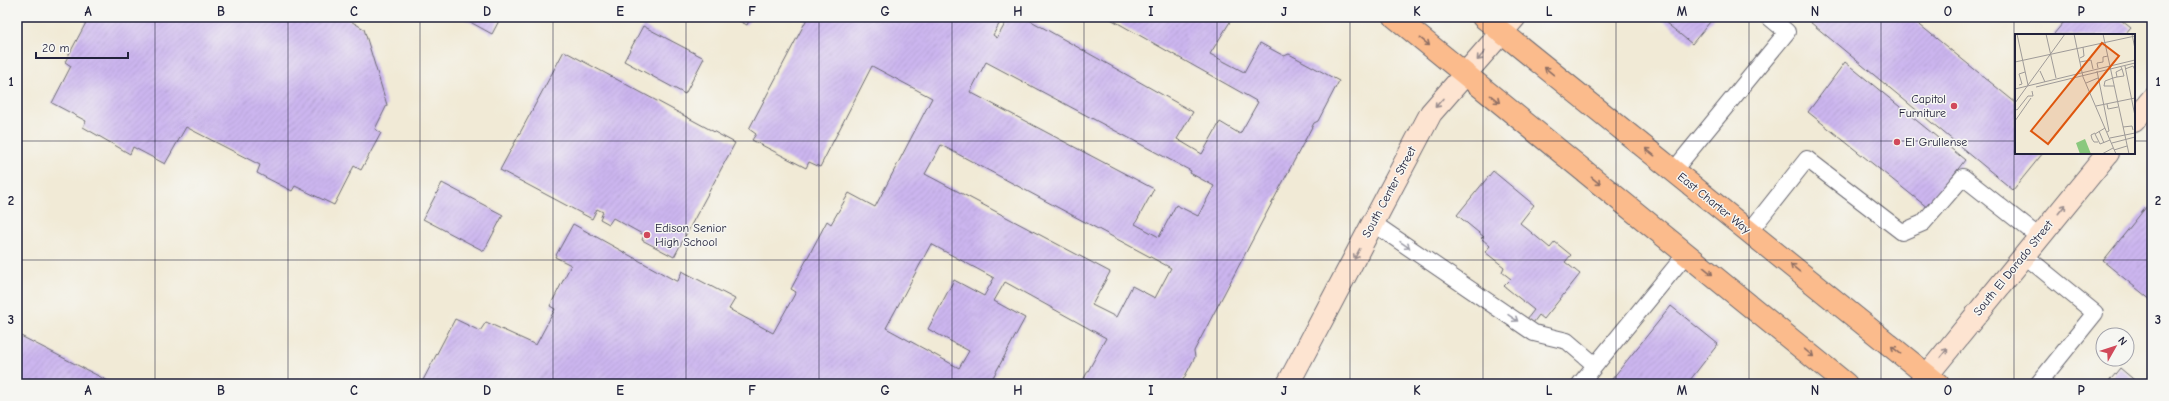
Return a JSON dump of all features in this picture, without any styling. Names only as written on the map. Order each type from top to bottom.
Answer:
[{"type":"main road","points":[[1395,17],[1846,384]]},
{"type":"main road","name":"East Charter Way","points":[[1483,17],[1508,25],[1674,170],[1750,231],[1928,381]]},
{"type":"main road","name":"South Center Street","points":[[1288,384],[1431,113],[1508,25]]},
{"type":"main road","points":[[2135,120],[2152,99]]},
{"type":"main road","name":"South El Dorado Street","points":[[1928,381],[2024,254],[2107,154]]},
{"type":"lane","points":[[1674,170],[1787,32],[1769,17]]},
{"type":"lane","points":[[1750,231],[1807,159],[1902,232],[1924,223],[1963,177],[2039,237]]},
{"type":"lane","points":[[1373,223],[1534,333],[1567,341],[1595,365]]},
{"type":"lane","points":[[1580,384],[1686,254]]},
{"type":"lane","points":[[2024,254],[2095,312],[2038,384]]},
{"type":"building","points":[[89,17],[344,17],[364,29],[387,105],[375,129],[381,133],[361,170],[354,166],[334,205],[295,186],[292,191],[257,173],[260,165],[186,127],[165,164],[133,147],[130,154],[83,127],[86,121],[52,103],[71,66],[65,62]]},
{"type":"building","points":[[461,17],[501,17],[492,34]]},
{"type":"building","points":[[732,17],[751,17],[747,25]]},
{"type":"building","points":[[808,17],[1003,17],[993,35],[997,38],[1009,17],[1024,17],[1193,112],[1177,139],[1202,154],[1220,122],[1240,134],[1258,102],[1107,17],[1233,17],[1210,54],[1244,72],[1260,43],[1284,56],[1289,54],[1339,81],[1318,121],[1314,123],[1194,351],[1195,357],[1181,384],[1081,384],[1106,338],[1005,282],[994,301],[1025,318],[990,383],[992,384],[421,384],[455,319],[480,331],[486,322],[536,345],[555,309],[550,306],[571,265],[555,257],[573,224],[676,281],[678,281],[682,271],[735,299],[729,309],[773,333],[796,292],[791,289],[827,221],[831,224],[849,193],[875,207],[932,98],[872,66],[820,167],[809,162],[806,168],[752,140],[756,134],[749,129]],"holes":[[[986,62],[1191,171],[1190,173],[1214,186],[1198,216],[1176,205],[1159,237],[1135,224],[1154,189],[970,92]],[[941,145],[1171,268],[1155,298],[1132,286],[1116,317],[1092,305],[1110,272],[925,174]],[[931,244],[994,278],[984,296],[954,280],[928,329],[969,351],[959,368],[886,328]]]},
{"type":"building","points":[[1659,17],[1714,17],[1692,44]]},
{"type":"building","points":[[1804,17],[1910,17],[2015,102],[2015,154],[2042,154],[2013,190]]},
{"type":"building","points":[[2068,17],[2117,17],[2131,28],[2126,34],[2054,34]]},
{"type":"building","points":[[643,26],[704,58],[685,94],[624,61]]},
{"type":"building","points":[[564,51],[735,143],[674,257],[642,240],[644,235],[613,218],[609,224],[600,219],[603,212],[597,209],[592,219],[500,170]]},
{"type":"building","points":[[1845,62],[1965,160],[1928,208],[1808,112]]},
{"type":"building","points":[[1493,171],[1534,205],[1520,223],[1550,248],[1555,242],[1571,255],[1565,262],[1580,274],[1544,319],[1539,315],[1533,323],[1527,319],[1534,310],[1504,286],[1511,279],[1502,272],[1504,267],[1485,252],[1490,246],[1481,238],[1484,237],[1457,215]]},
{"type":"building","points":[[442,183],[503,215],[484,251],[423,219]]},
{"type":"building","points":[[2147,206],[2152,211],[2152,301],[2103,261]]},
{"type":"building","points":[[1671,306],[1718,344],[1687,384],[1608,384]]},
{"type":"building","points":[[17,334],[114,384],[17,384]]},
{"type":"building","points":[[2120,368],[2139,384],[2107,384]]},
{"type":"place","name":"Capitol Furniture","points":[[1954,106]]},
{"type":"place","name":"El Grullense","points":[[1897,142]]},
{"type":"place","name":"Edison Senior High School","points":[[647,235]]}]
